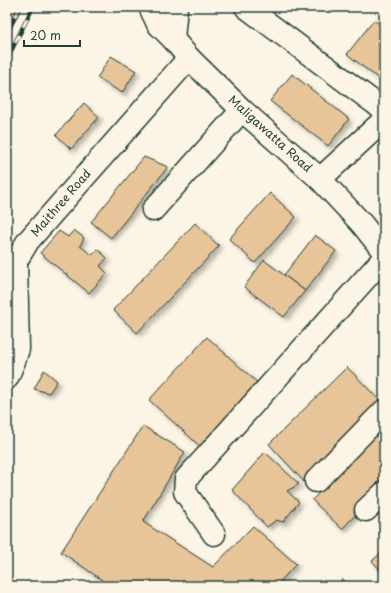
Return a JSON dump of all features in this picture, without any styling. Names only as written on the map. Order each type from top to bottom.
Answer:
[{"type":"street","name":"Maligawatta Road","points":[[150,7],[158,24],[189,58],[242,110],[320,179],[362,224],[384,252]]},
{"type":"street","points":[[246,7],[384,110]]},
{"type":"street","points":[[173,39],[174,8]]},
{"type":"street","name":"Maithree Road","points":[[7,378],[18,349],[16,261],[28,241],[189,58]]},
{"type":"street","points":[[154,210],[242,110]]},
{"type":"street","points":[[320,179],[384,120]]},
{"type":"street","points":[[214,534],[186,492],[186,479],[384,258]]},
{"type":"street","points":[[316,481],[384,411]]},
{"type":"street","points":[[366,510],[384,493]]},
{"type":"building","points":[[374,20],[384,28],[384,83],[347,54]]},
{"type":"building","points":[[111,56],[136,71],[122,93],[97,78]]},
{"type":"building","points":[[292,74],[349,119],[328,146],[270,101]]},
{"type":"building","points":[[84,103],[99,117],[71,149],[56,135]]},
{"type":"building","points":[[144,157],[168,167],[111,238],[91,222]]},
{"type":"building","points":[[270,193],[296,217],[255,263],[229,239]]},
{"type":"building","points":[[195,223],[219,246],[137,333],[113,310]]},
{"type":"building","points":[[74,230],[84,238],[80,246],[92,255],[98,249],[107,258],[100,266],[107,273],[89,293],[40,253],[59,231],[68,237]]},
{"type":"building","points":[[315,235],[336,251],[305,291],[284,275]]},
{"type":"building","points":[[264,260],[305,291],[284,317],[244,287]]},
{"type":"building","points":[[207,337],[261,386],[203,449],[149,400]]},
{"type":"building","points":[[347,367],[383,404],[306,484],[269,444]]},
{"type":"building","points":[[44,370],[57,381],[49,393],[34,389]]},
{"type":"building","points":[[143,426],[185,452],[143,522],[213,567],[253,526],[296,564],[276,586],[111,586],[61,552]]},
{"type":"building","points":[[382,430],[384,432],[384,485],[342,529],[312,500]]},
{"type":"building","points":[[265,452],[299,484],[287,491],[299,502],[283,522],[276,520],[267,527],[232,490]]},
{"type":"building","points":[[384,550],[384,574],[372,561]]},
{"type":"building","points":[[343,579],[349,586],[334,586]]},
{"type":"railway","points":[[7,33],[20,7]]},
{"type":"railway","points":[[7,59],[33,7]]}]
